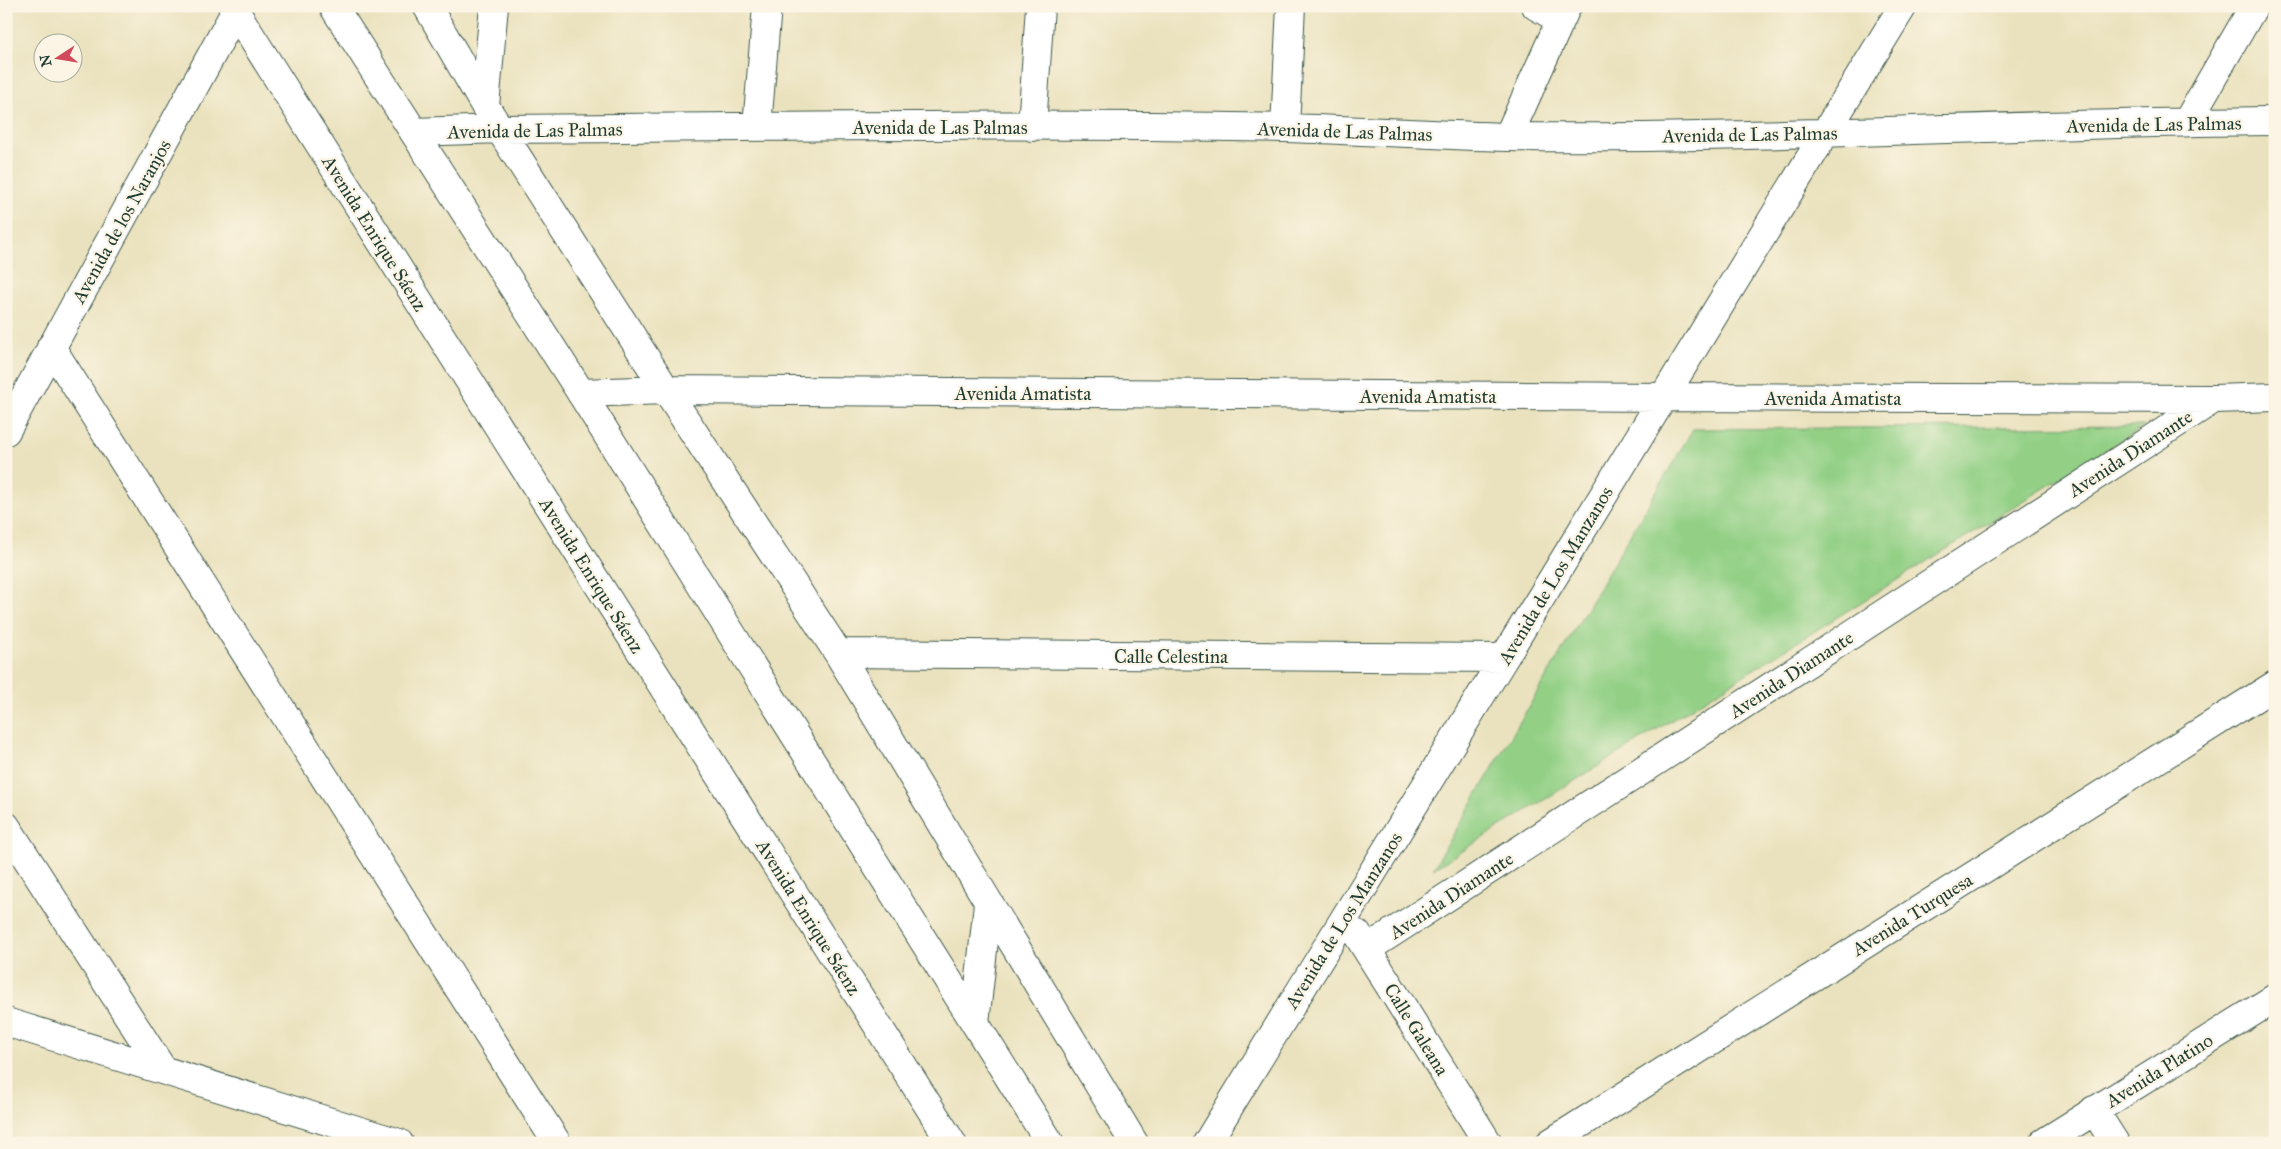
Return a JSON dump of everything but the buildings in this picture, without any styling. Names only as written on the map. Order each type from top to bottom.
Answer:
[{"type":"street","points":[[333,6],[581,393],[1050,1143]]},
{"type":"street","points":[[427,6],[485,106],[666,390],[838,653],[1134,1143]]},
{"type":"street","points":[[485,106],[494,6]]},
{"type":"street","points":[[757,127],[767,6]]},
{"type":"street","points":[[1032,127],[1040,6]]},
{"type":"street","points":[[1285,128],[1291,6]]},
{"type":"street","name":"Avenida de Los Manzanos","points":[[1207,1143],[1903,6]]},
{"type":"street","points":[[2187,122],[2254,6]]},
{"type":"street","name":"Avenida de los Naranjos","points":[[6,430],[233,9]]},
{"type":"street","name":"Avenida Enrique Sáenz","points":[[233,9],[952,1143]]},
{"type":"street","points":[[1508,136],[1554,11]]},
{"type":"street","name":"Avenida de Las Palmas","points":[[414,132],[500,129],[1032,127],[1285,128],[1508,136],[1826,134],[2187,122],[2275,122]]},
{"type":"street","points":[[51,347],[557,1143]]},
{"type":"street","name":"Avenida Amatista","points":[[581,393],[666,390],[1664,397],[2214,399],[2275,397]]},
{"type":"street","name":"Avenida Diamante","points":[[1367,950],[2214,399]]},
{"type":"street","name":"Calle Celestina","points":[[838,653],[1504,658]]},
{"type":"street","name":"Avenida Turquesa","points":[[1550,1143],[2275,685]]},
{"type":"street","points":[[6,826],[163,1070]]},
{"type":"street","points":[[975,1023],[988,904]]},
{"type":"street","name":"Calle Galeana","points":[[1345,916],[1488,1143]]},
{"type":"street","name":"Avenida Platino","points":[[2043,1143],[2275,998]]},
{"type":"street","points":[[6,1022],[399,1143]]},
{"type":"street","points":[[2094,1110],[2115,1143]]},
{"type":"green space","points":[[2144,426],[1433,869],[1693,429]]}]
